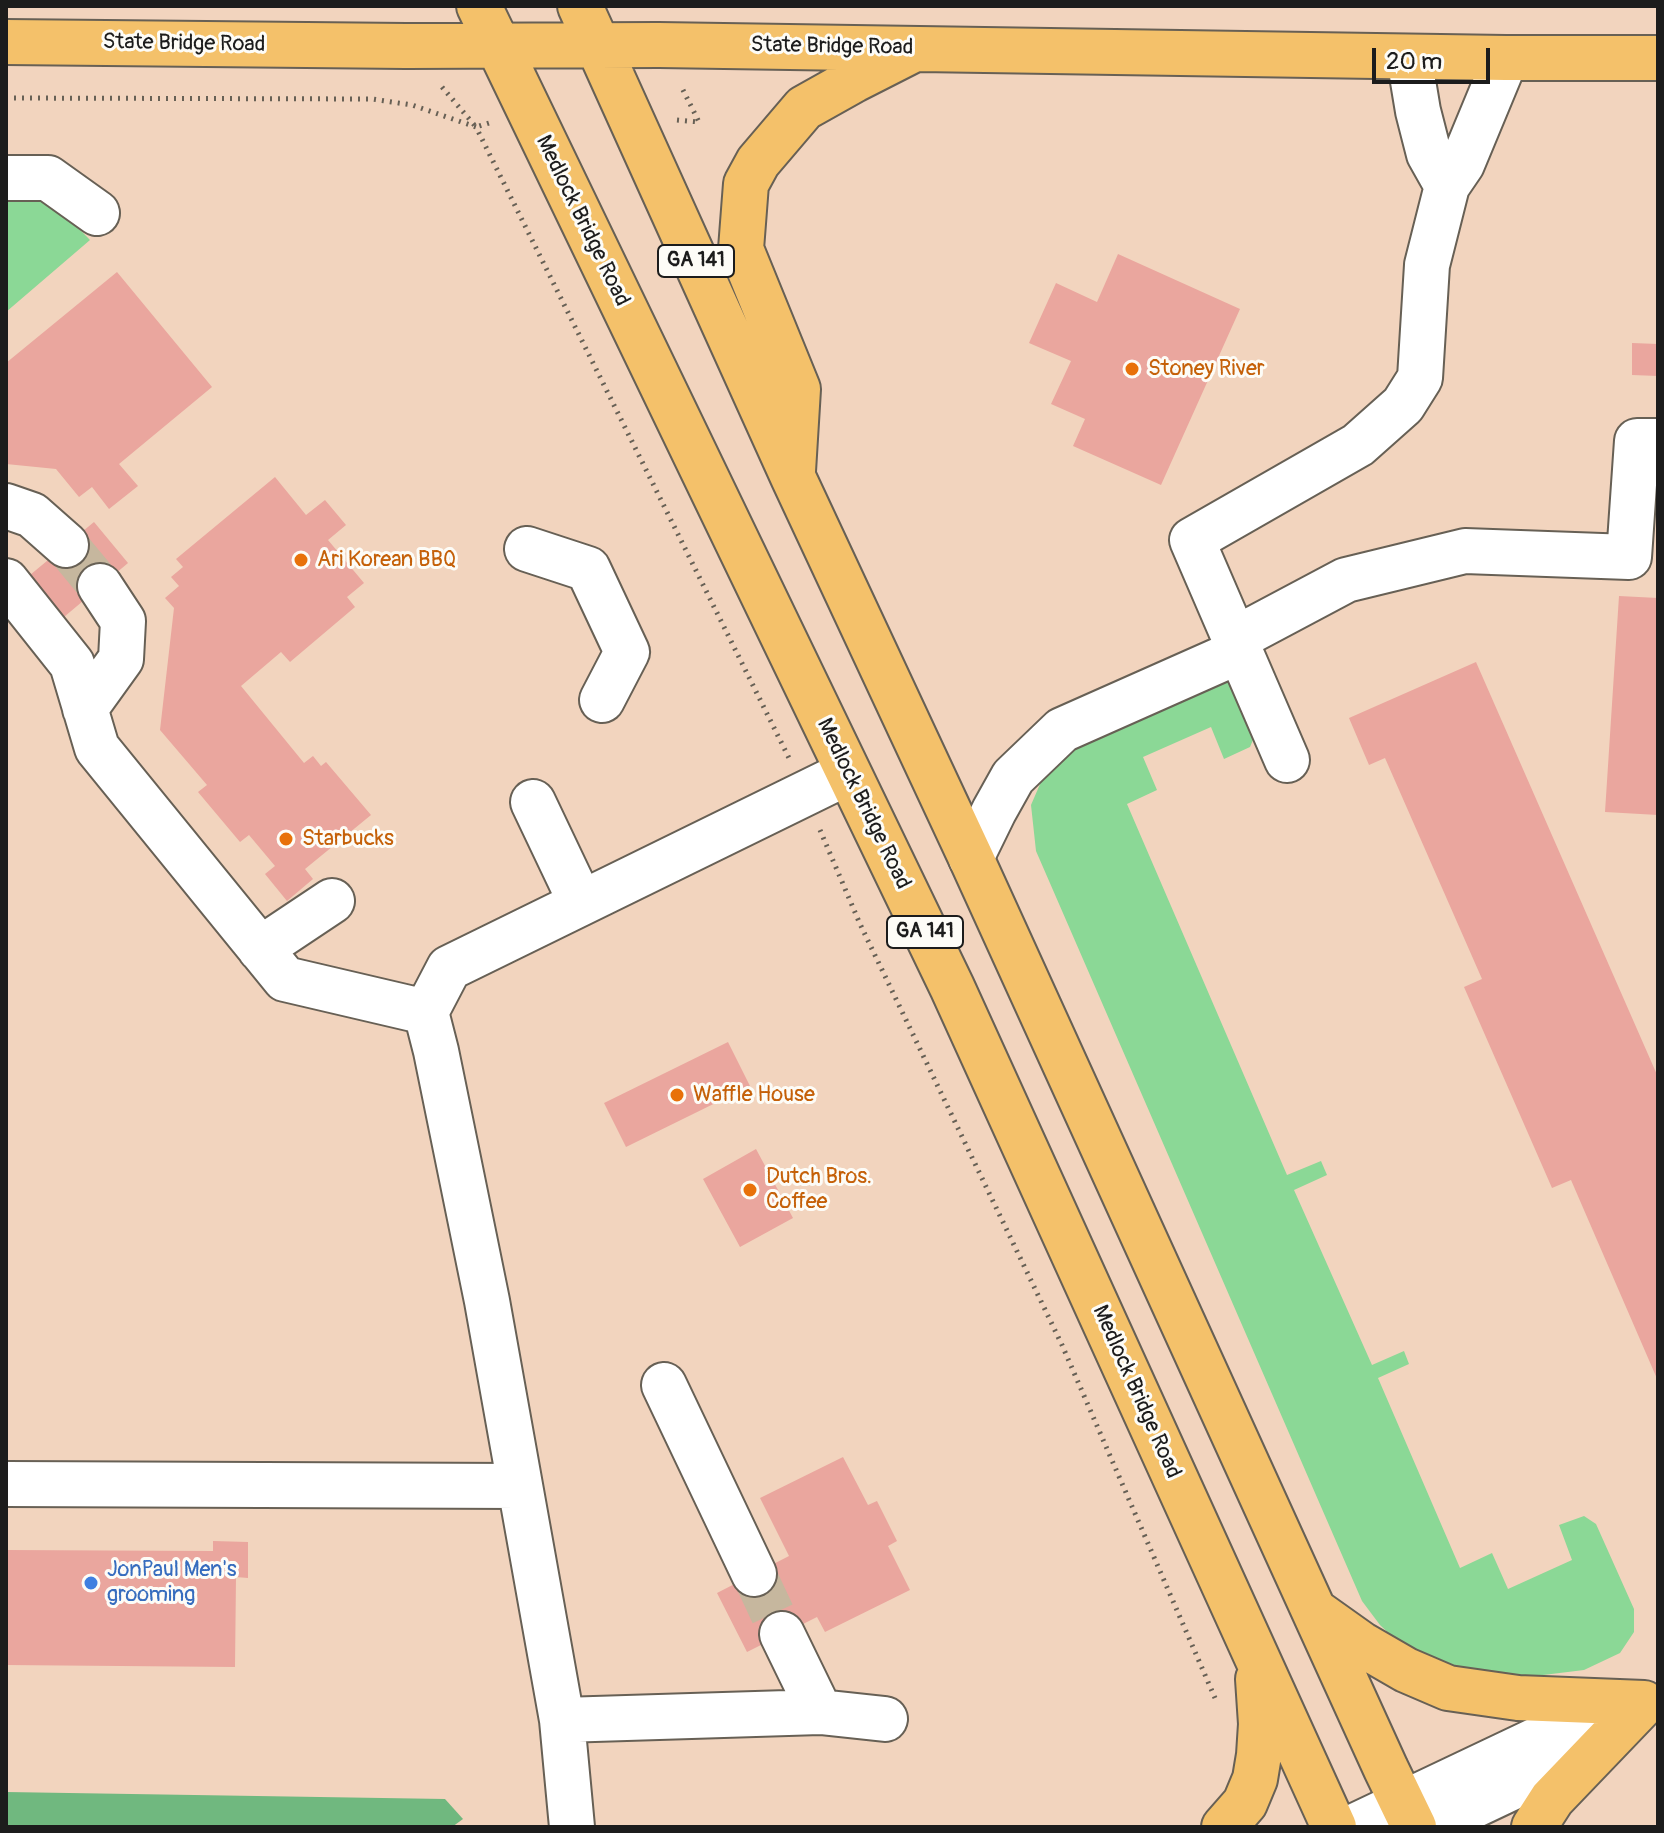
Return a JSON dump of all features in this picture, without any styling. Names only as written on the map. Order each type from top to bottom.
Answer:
[{"type":"highway","name":"Medlock Bridge Road","points":[[479,6],[952,987],[1334,1827]]},
{"type":"highway","name":"GA 141","points":[[580,6],[1314,1611],[1417,1819]]},
{"type":"highway","name":"State Bridge Road","points":[[6,42],[659,45],[1658,58]]},
{"type":"highway","points":[[793,477],[798,389],[741,249],[746,184],[758,162],[804,108],[916,49]]},
{"type":"highway","points":[[1314,1611],[1361,1644],[1406,1670],[1448,1688],[1518,1698],[1651,1699]]},
{"type":"highway","points":[[1224,1827],[1245,1803],[1255,1779],[1261,1724],[1257,1657]]},
{"type":"highway","points":[[1534,1827],[1552,1799],[1651,1699]]},
{"type":"street","points":[[1409,57],[1429,154],[1447,186]]},
{"type":"street","points":[[1287,760],[1192,540],[1358,445],[1403,405],[1420,378],[1427,265],[1447,186],[1462,164],[1506,58]]},
{"type":"street","points":[[6,178],[48,178],[97,213]]},
{"type":"street","points":[[971,858],[1013,777],[1062,730],[1238,645],[1346,580],[1465,551],[1629,557],[1637,441],[1658,441]]},
{"type":"street","points":[[6,506],[32,515],[66,545]]},
{"type":"street","points":[[527,549],[588,569],[627,652],[602,700]]},
{"type":"street","points":[[6,581],[72,664],[97,748],[285,979],[426,1012]]},
{"type":"street","points":[[85,709],[121,659],[123,621],[100,586]]},
{"type":"street","points":[[572,1827],[562,1720],[487,1301],[426,1012],[449,968],[847,773]]},
{"type":"street","points":[[533,802],[581,903]]},
{"type":"street","points":[[260,949],[332,901]]},
{"type":"street","points":[[664,1385],[754,1574]]},
{"type":"street","points":[[6,1484],[519,1486]]},
{"type":"street","points":[[782,1634],[820,1712]]},
{"type":"street","points":[[1353,1827],[1417,1819],[1549,1734],[1582,1734],[1651,1699]]},
{"type":"street","points":[[562,1720],[820,1712],[885,1719]]},
{"type":"shaded area","points":[[6,6],[1658,6],[1658,1827],[6,1827]]},
{"type":"green space","points":[[6,195],[49,198],[90,240],[6,312]]},
{"type":"green space","points":[[1204,677],[1226,681],[1240,693],[1255,735],[1250,747],[1224,759],[1211,727],[1143,757],[1157,790],[1127,804],[1287,1175],[1321,1161],[1327,1175],[1294,1190],[1372,1365],[1404,1351],[1409,1364],[1378,1378],[1460,1568],[1492,1553],[1508,1589],[1572,1560],[1559,1525],[1584,1516],[1596,1524],[1634,1609],[1634,1632],[1620,1653],[1584,1670],[1527,1677],[1440,1672],[1417,1660],[1380,1625],[1362,1601],[1036,851],[1031,805],[1050,761]]},
{"type":"green space","points":[[6,1792],[445,1799],[463,1819],[452,1827],[6,1827]]},
{"type":"building","points":[[1118,254],[1240,309],[1161,485],[1073,446],[1085,419],[1051,404],[1071,361],[1029,343],[1056,283],[1097,302]]},
{"type":"building","points":[[117,272],[212,387],[119,464],[138,486],[109,509],[92,487],[79,497],[56,469],[6,464],[6,363]]},
{"type":"building","points":[[1632,343],[1658,344],[1658,376],[1632,375]]},
{"type":"building","points":[[275,477],[306,515],[325,500],[346,525],[328,540],[364,583],[347,597],[355,607],[290,662],[281,652],[241,686],[304,763],[313,756],[321,766],[326,762],[371,815],[305,869],[313,879],[287,901],[265,874],[275,866],[249,835],[240,842],[198,792],[207,785],[160,730],[174,608],[165,598],[179,586],[171,577],[183,567],[176,559]]},
{"type":"building","points":[[94,522],[128,563],[64,617],[30,575]]},
{"type":"building","points":[[1619,596],[1658,598],[1658,815],[1605,812]]},
{"type":"building","points":[[1476,662],[1658,1077],[1658,1381],[1571,1180],[1552,1188],[1464,987],[1482,979],[1385,758],[1369,765],[1349,718]]},
{"type":"building","name":"Waffle House","points":[[728,1042],[750,1086],[626,1147],[604,1103]]},
{"type":"building","points":[[756,1149],[793,1218],[740,1247],[703,1179]]},
{"type":"building","points":[[843,1457],[868,1505],[877,1501],[897,1541],[888,1546],[910,1590],[825,1632],[817,1617],[747,1652],[717,1593],[789,1556],[760,1498]]},
{"type":"building","points":[[213,1541],[248,1542],[248,1578],[236,1577],[235,1667],[6,1665],[6,1550],[213,1551]]},
{"type":"tunnel","points":[[66,545],[100,586]]},
{"type":"tunnel","points":[[754,1574],[782,1634]]},
{"type":"place","name":"Stoney River","points":[[1132,369]]},
{"type":"place","name":"Ari Korean BBQ","points":[[301,560]]},
{"type":"place","name":"Starbucks","points":[[286,839]]},
{"type":"place","name":"Waffle House","points":[[677,1095]]},
{"type":"place","name":"Dutch Bros. Coffee","points":[[750,1190]]},
{"type":"place","name":"JonPaul Men's grooming","points":[[91,1583]]}]
